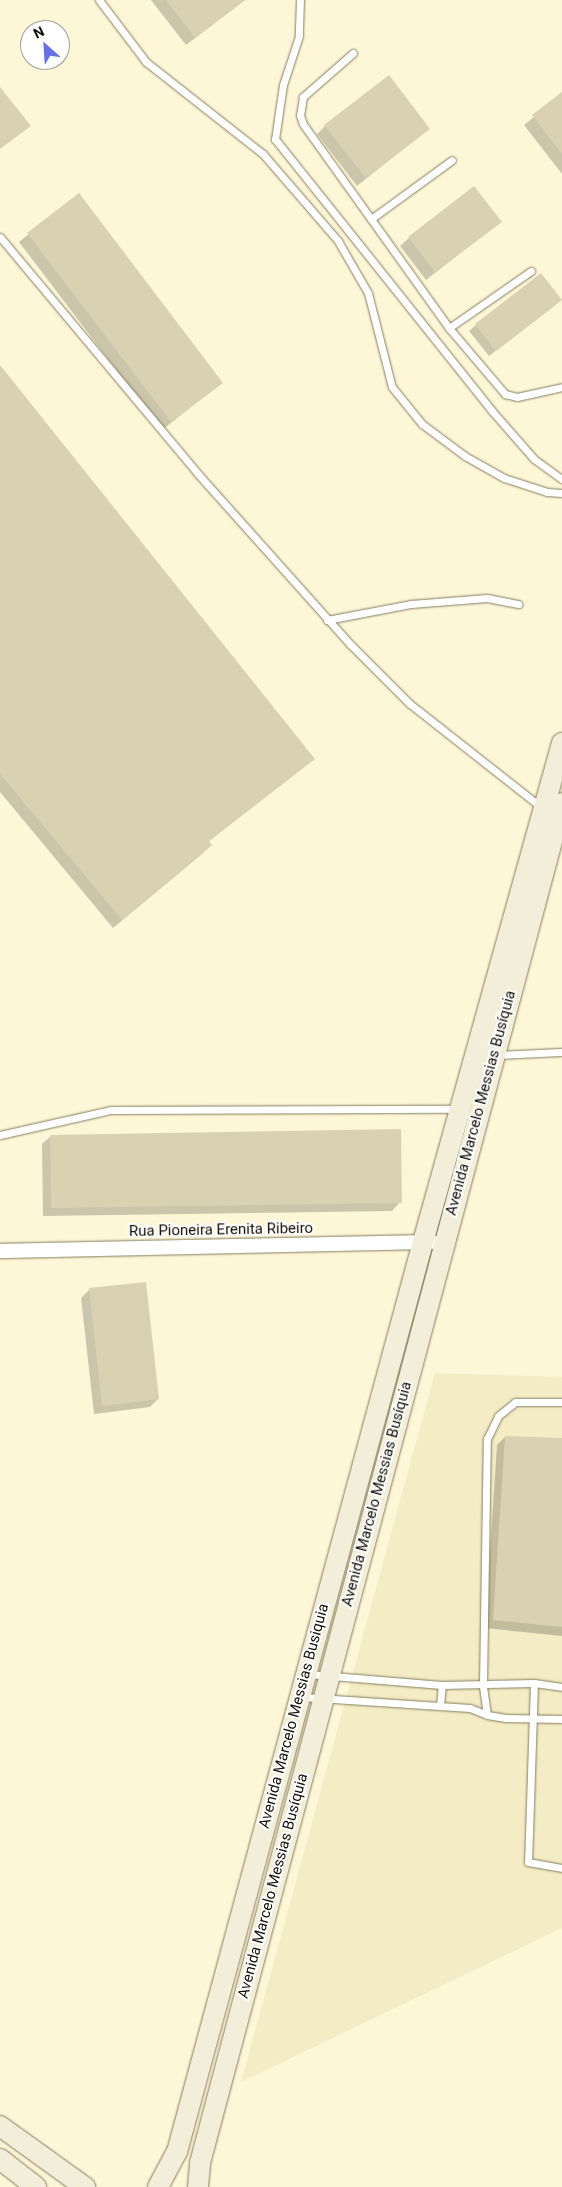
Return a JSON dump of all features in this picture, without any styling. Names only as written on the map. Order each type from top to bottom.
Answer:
[{"type":"street","name":"Avenida Marcelo Messias Busíquia","points":[[198,2187],[200,2163],[444,1242],[484,1055],[557,806],[562,743]]},
{"type":"street","name":"Avenida Marcelo Messias Busíquia","points":[[423,1242],[460,1109],[484,1055]]},
{"type":"street","name":"Avenida Marcelo Messias Busiquia","points":[[158,2187],[177,2152],[423,1242]]},
{"type":"street","name":"Rua Pioneira Erenita Ribeiro","points":[[0,1251],[444,1242]]},
{"type":"street","points":[[0,2126],[85,2187]]},
{"type":"street","points":[[0,2159],[36,2187]]},
{"type":"lane","points":[[99,0],[146,62],[263,154],[338,241],[368,293],[392,387],[422,424],[464,456],[504,478],[547,492],[562,493]]},
{"type":"lane","points":[[300,0],[299,36],[283,85],[275,139],[492,412],[534,459],[562,478]]},
{"type":"lane","points":[[353,52],[303,97],[300,115],[302,124],[449,328],[505,394],[517,397],[562,387]]},
{"type":"lane","points":[[371,219],[452,160]]},
{"type":"lane","points":[[0,237],[198,474],[327,620],[410,704],[557,806]]},
{"type":"lane","points":[[449,328],[531,271]]},
{"type":"lane","points":[[327,620],[411,604],[487,598],[518,604]]},
{"type":"lane","points":[[484,1055],[562,1052]]},
{"type":"lane","points":[[0,1135],[111,1110],[460,1109]]},
{"type":"lane","points":[[486,1716],[483,1685],[487,1440],[498,1416],[515,1402],[562,1402]]},
{"type":"lane","points":[[306,1674],[442,1685],[534,1683],[562,1687]]},
{"type":"lane","points":[[534,1683],[531,1719],[528,1862],[562,1868]]},
{"type":"lane","points":[[440,1706],[442,1685]]},
{"type":"lane","points":[[300,1697],[470,1708],[486,1716],[562,1719]]},
{"type":"shaded area","points":[[435,1373],[562,1377],[562,1928],[241,2082]]},
{"type":"building","points":[[166,0],[245,0],[195,38]]},
{"type":"building","points":[[389,75],[430,129],[366,178],[324,125]]},
{"type":"building","points":[[0,87],[31,126],[0,149]]},
{"type":"building","points":[[562,92],[562,154],[532,115]]},
{"type":"building","points":[[474,186],[502,222],[435,272],[408,237]]},
{"type":"building","points":[[79,193],[223,383],[171,422],[27,233]]},
{"type":"building","points":[[541,273],[562,300],[496,351],[475,324]]},
{"type":"building","points":[[0,365],[315,759],[209,841],[212,845],[122,920],[0,774]]},
{"type":"building","points":[[401,1129],[402,1203],[51,1208],[50,1135]]},
{"type":"building","points":[[146,1282],[159,1399],[102,1406],[89,1288]]},
{"type":"building","points":[[505,1436],[562,1438],[562,1627],[493,1620]]}]
